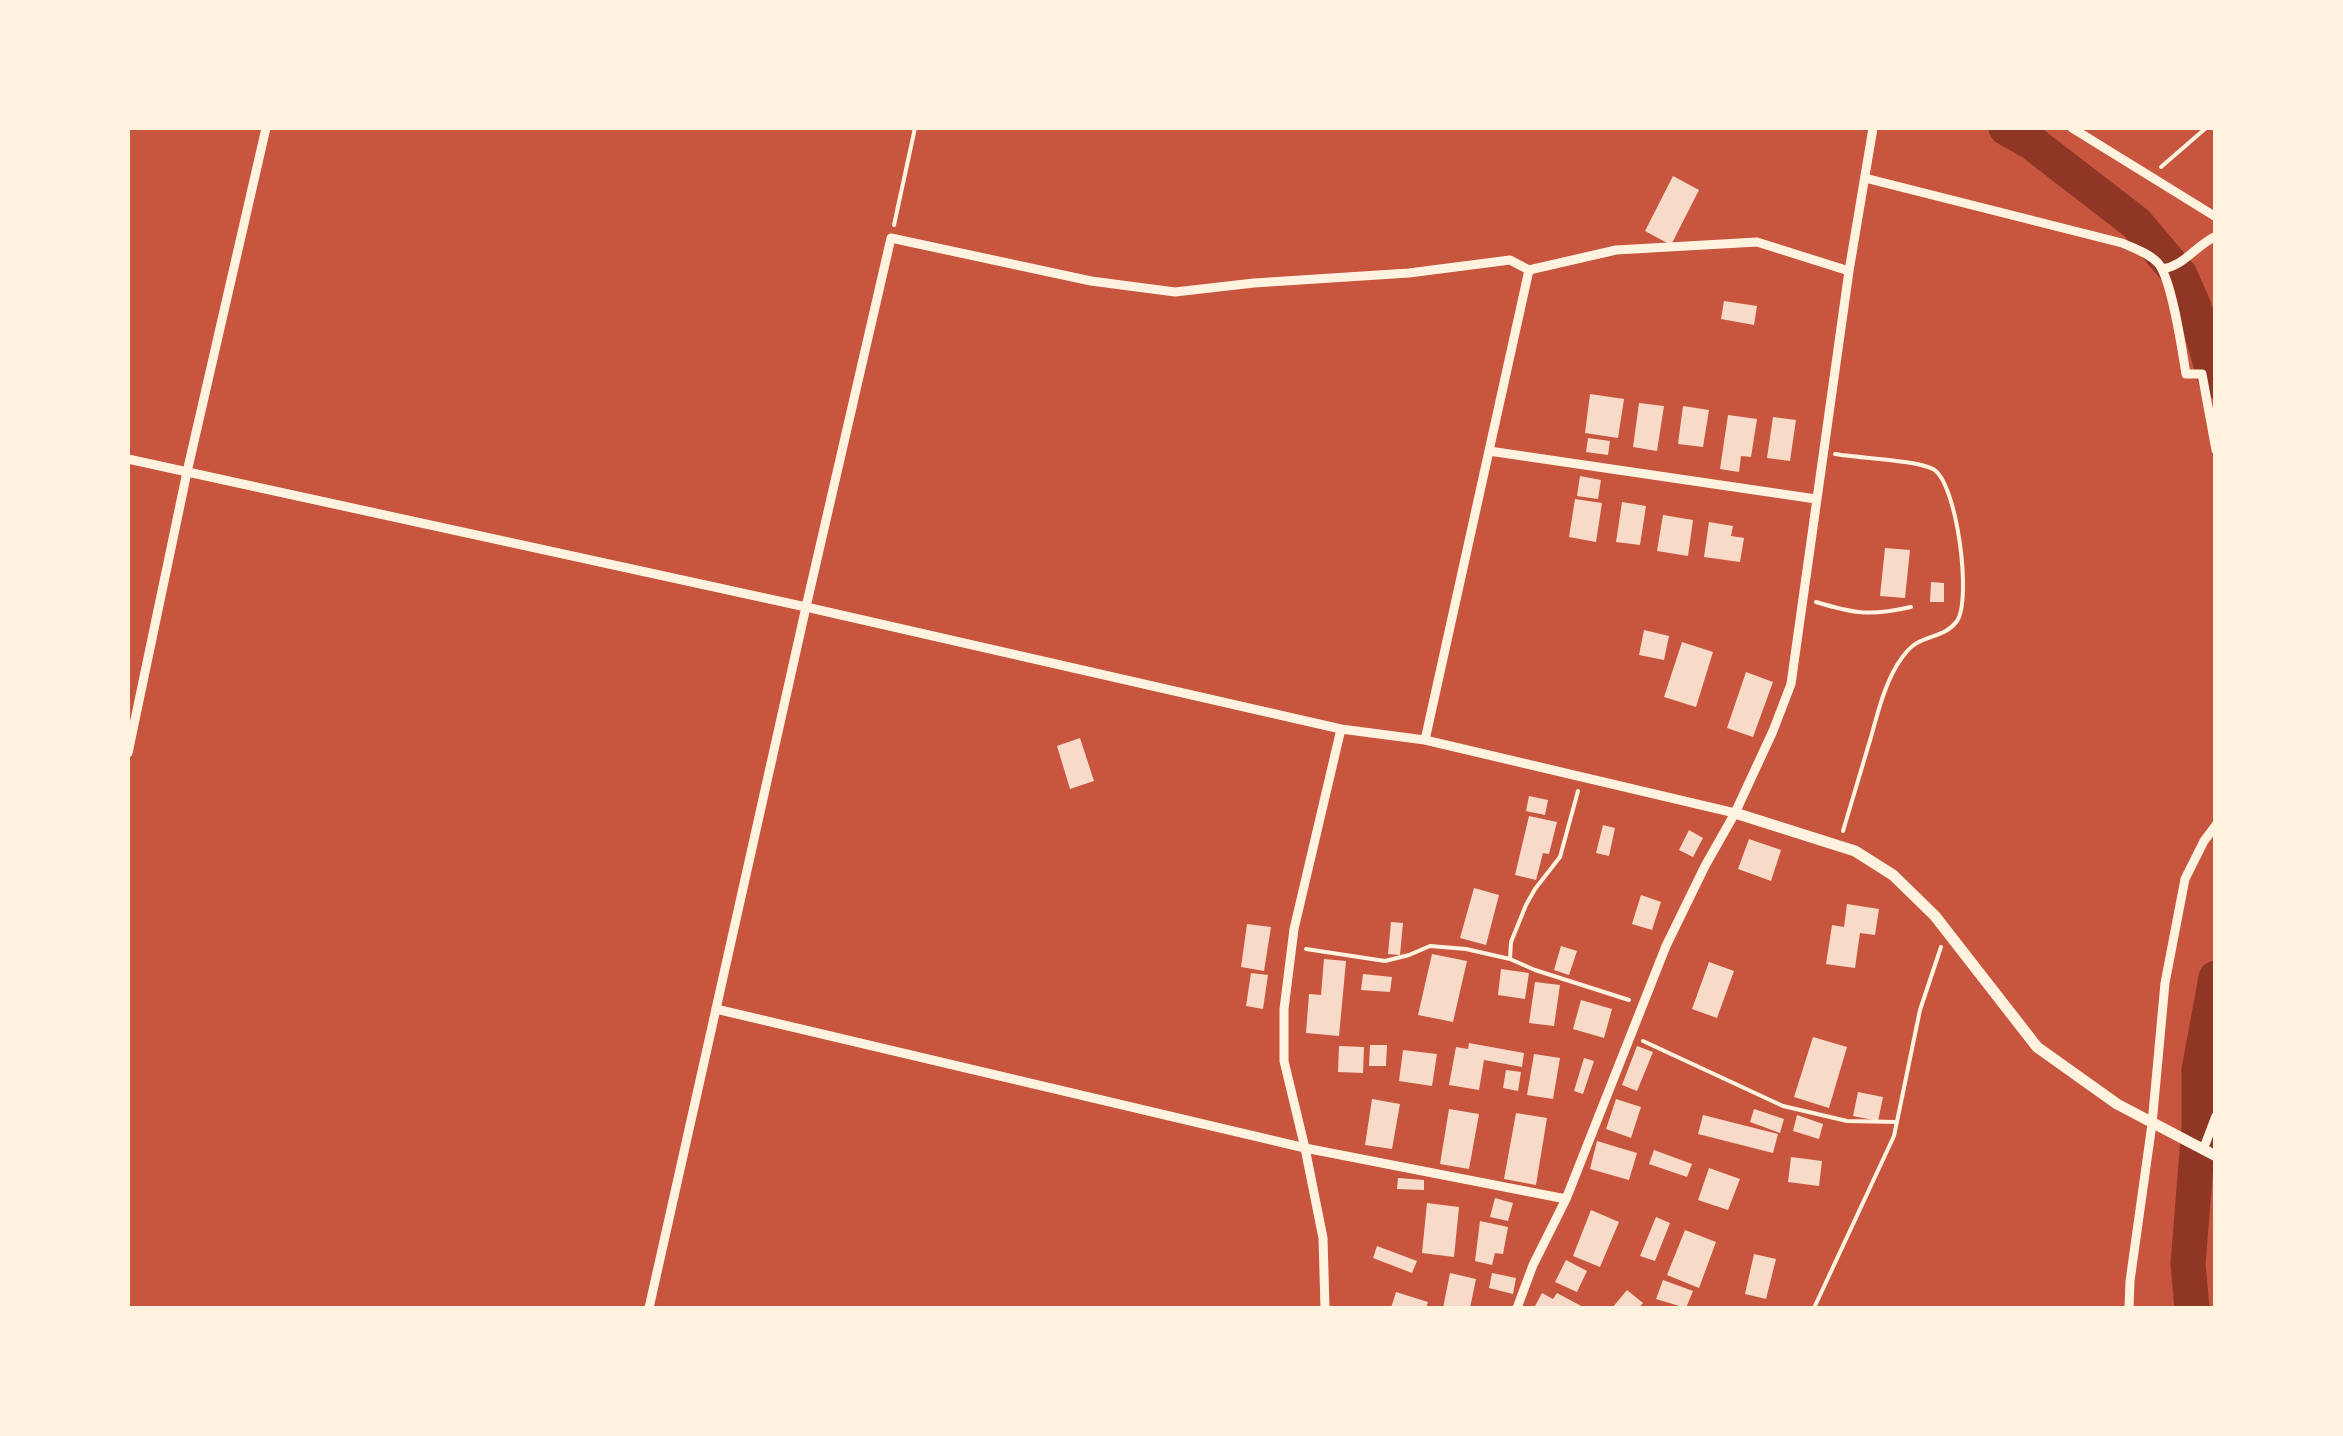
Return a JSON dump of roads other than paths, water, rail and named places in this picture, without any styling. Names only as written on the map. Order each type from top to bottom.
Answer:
[{"type":"street","points":[[128,753],[266,128]]},
{"type":"street","points":[[1517,1308],[1566,1199],[1666,946],[1735,813],[1791,684],[1848,271],[1873,128]]},
{"type":"street","points":[[2072,128],[2216,217]]},
{"type":"street","points":[[1865,178],[2122,243],[2157,261],[2174,307],[2186,374],[2202,374],[2216,450]]},
{"type":"street","points":[[2162,270],[2175,268],[2200,244],[2216,236]]},
{"type":"street","points":[[649,1308],[892,238],[1092,281],[1176,292],[1409,273],[1510,260],[1529,270],[1616,250],[1756,242],[1848,271]]},
{"type":"street","points":[[1425,740],[1529,270]]},
{"type":"street","points":[[1489,451],[1816,499]]},
{"type":"street","points":[[128,459],[806,606],[1341,729],[1425,740],[1735,813],[1855,851],[1892,875],[1935,916],[2038,1047],[2117,1104],[2216,1156]]},
{"type":"street","points":[[1325,1308],[1322,1238],[1284,1061],[1284,1010],[1292,946],[1341,729]]},
{"type":"street","points":[[2129,1308],[2130,1281],[2158,1126],[2165,983],[2185,879],[2216,825]]},
{"type":"street","points":[[716,1009],[1305,1148],[1566,1199]]},
{"type":"street","points":[[2204,1150],[2216,1116]]},
{"type":"waterway","points":[[2006,128],[2031,142],[2136,223],[2180,275],[2216,381]]},
{"type":"waterway","points":[[2192,1308],[2188,1264],[2199,1127],[2199,1070],[2216,978]]}]
